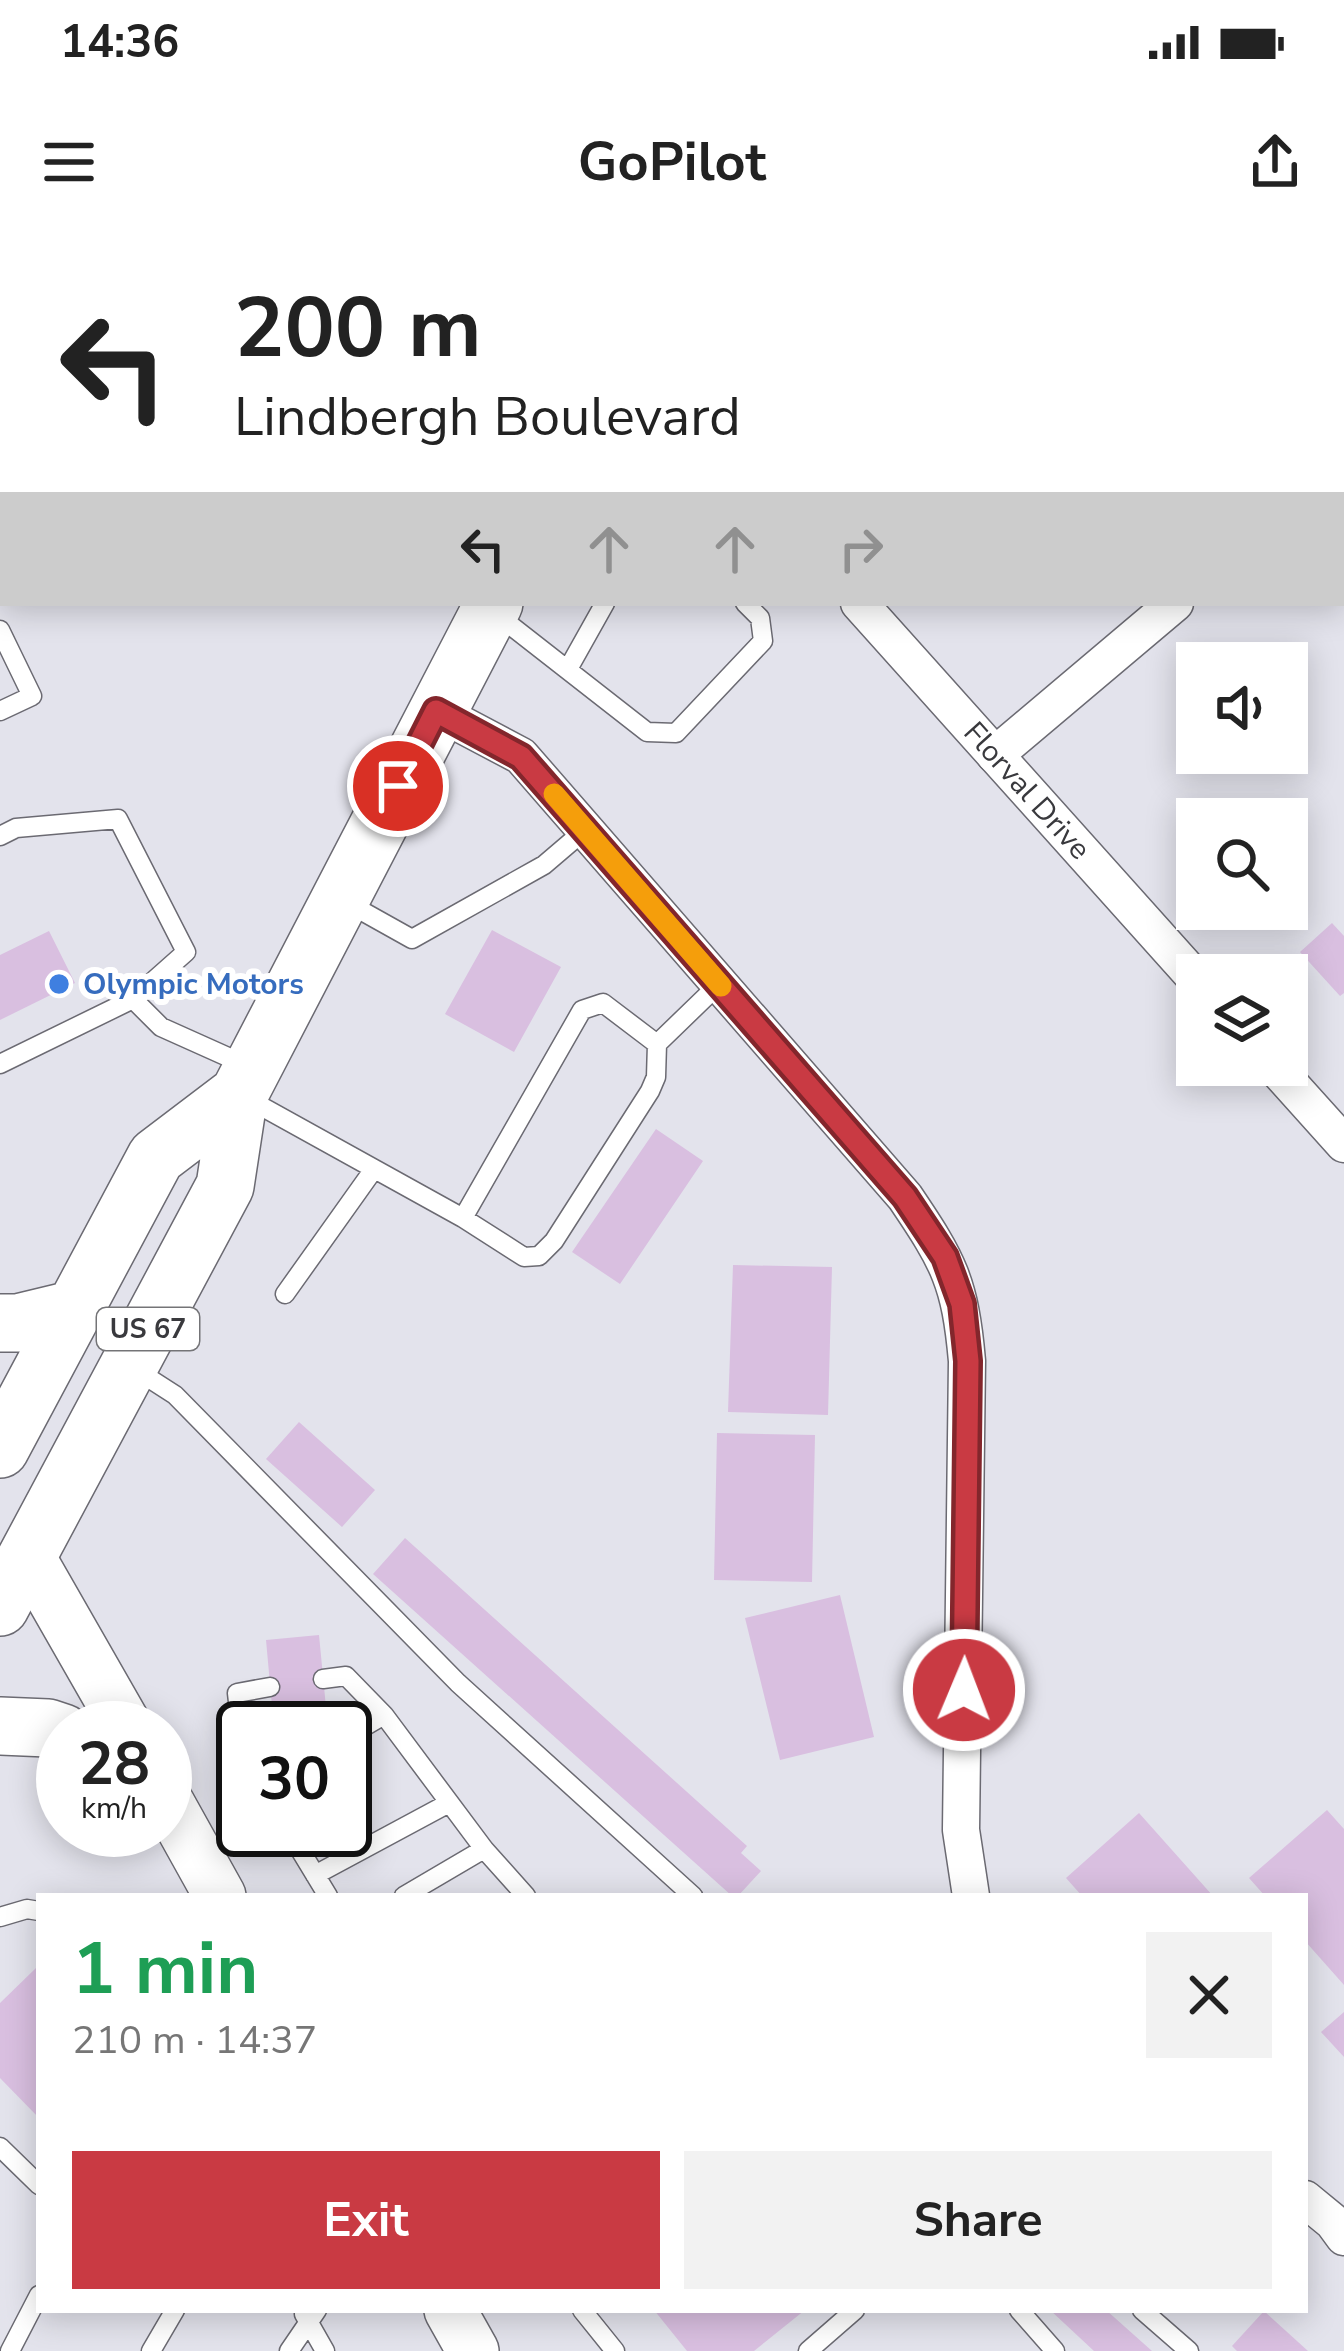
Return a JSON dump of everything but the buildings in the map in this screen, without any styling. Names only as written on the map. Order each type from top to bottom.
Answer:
[{"type":"main road","name":"US 67","points":[[0,1607],[14,1544],[129,1365],[225,1186],[246,1081],[492,607]]},
{"type":"main road","name":"US 67","points":[[1,1444],[156,1157],[246,1081]]},
{"type":"main road","points":[[0,1323],[76,1309]]},
{"type":"main road","points":[[1,1444],[14,1544]]},
{"type":"main road","points":[[0,1726],[36,1728]]},
{"type":"street","name":"Florval Drive","points":[[862,606],[1176,957]]},
{"type":"street","points":[[995,755],[1170,606]]},
{"type":"street","points":[[436,711],[521,757],[905,1197],[945,1257],[962,1304],[968,1361],[961,1830],[970,1893]]},
{"type":"street","points":[[1292,1086],[1344,1144]]},
{"type":"street","points":[[14,1544],[110,1701]]},
{"type":"street","points":[[192,1846],[218,1893]]},
{"type":"street","points":[[1308,2201],[1344,2237]]},
{"type":"street","points":[[452,2313],[472,2351]]},
{"type":"lane","points":[[568,669],[603,606]]},
{"type":"lane","points":[[492,607],[646,731],[676,733],[763,641],[760,619],[748,606]]},
{"type":"lane","points":[[0,630],[32,696],[0,712]]},
{"type":"lane","points":[[0,836],[16,828],[118,819],[186,952],[133,999],[0,1064]]},
{"type":"lane","points":[[339,898],[412,939],[544,865],[585,830]]},
{"type":"lane","points":[[133,999],[161,1027],[374,1169],[524,1257],[539,1256],[554,1241],[650,1091],[656,1077],[657,1044],[719,984]]},
{"type":"lane","points":[[464,1218],[582,1010],[603,1003],[657,1044]]},
{"type":"lane","points":[[285,1294],[374,1169]]},
{"type":"lane","points":[[129,1365],[175,1395],[458,1683],[690,1893]]},
{"type":"lane","points":[[323,1679],[346,1676],[384,1715],[484,1850],[523,1893]]},
{"type":"lane","points":[[238,1701],[237,1693],[270,1687]]},
{"type":"lane","points":[[372,1722],[384,1715]]},
{"type":"lane","points":[[315,1876],[449,1803]]},
{"type":"lane","points":[[409,1893],[484,1850]]},
{"type":"lane","points":[[304,1857],[326,1893]]},
{"type":"lane","points":[[0,1917],[36,1910]]},
{"type":"lane","points":[[0,2146],[36,2182]]},
{"type":"lane","points":[[10,2351],[36,2301]]},
{"type":"lane","points":[[151,2351],[173,2313]]},
{"type":"lane","points":[[289,2351],[309,2313]]},
{"type":"lane","points":[[309,2313],[326,2351]]},
{"type":"lane","points":[[584,2313],[614,2351]]},
{"type":"lane","points":[[808,2351],[852,2313]]},
{"type":"lane","points":[[1022,2313],[1054,2351]]},
{"type":"lane","points":[[1145,2313],[1189,2351]]},
{"type":"slow traffic","points":[[554,794],[721,986]]},
{"type":"place","name":"Olympic Motors","points":[[59,984]]},
{"type":"route","points":[[398,786],[436,711],[521,757],[905,1197],[945,1257],[962,1304],[968,1361],[964,1690]]}]
